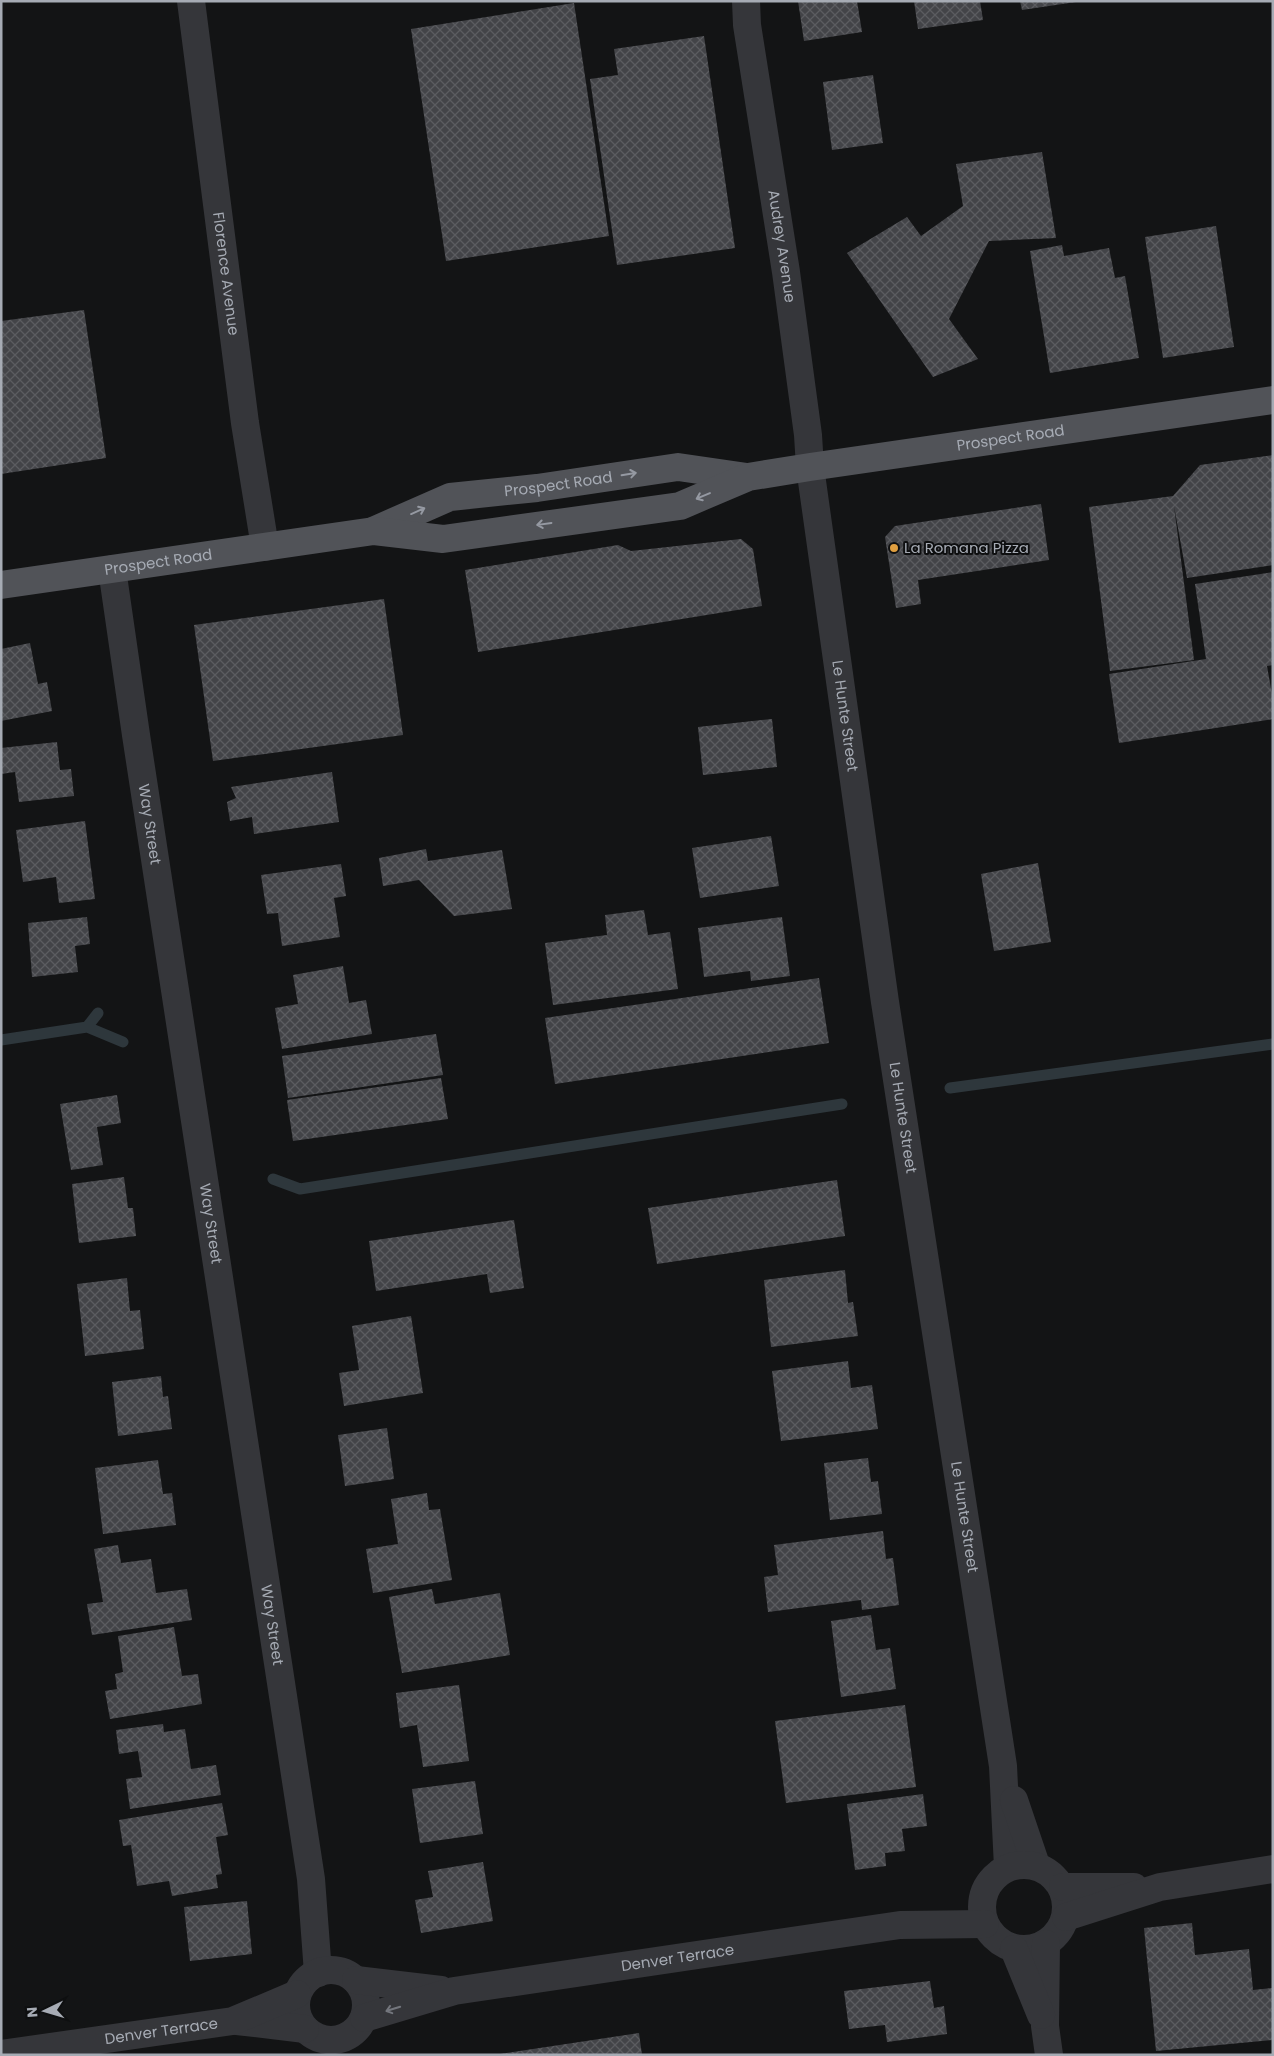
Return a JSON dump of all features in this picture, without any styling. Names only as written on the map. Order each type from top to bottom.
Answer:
[{"type":"main road","name":"Prospect Road","points":[[1,585],[374,531],[443,539],[680,506],[748,478],[810,467],[1273,400]]},
{"type":"main road","name":"Prospect Road","points":[[374,531],[450,497],[538,488],[678,467],[748,478]]},
{"type":"street","name":"Florence Avenue","points":[[191,1],[245,423],[265,547]]},
{"type":"street","name":"Audrey Avenue","points":[[744,9],[788,282],[808,435],[810,467]]},
{"type":"street","name":"Le Hunte Street","points":[[810,467],[885,1002],[1003,1766],[1008,1867]]},
{"type":"street","name":"Way Street","points":[[112,569],[312,1879],[339,1975]]},
{"type":"street","name":"Le Hunte Street","points":[[1003,1766],[1036,1865]]},
{"type":"street","points":[[1022,1864],[1036,1865],[1054,1876],[1063,1887],[1067,1903],[1066,1917],[1058,1934],[1046,1944],[1030,1949],[1014,1949],[995,1938],[983,1912],[990,1881],[1008,1867],[1022,1864]]},
{"type":"street","points":[[1066,1917],[1160,1887],[1273,1869]]},
{"type":"street","points":[[1063,1887],[1160,1887]]},
{"type":"street","name":"Denver Terrace","points":[[357,2035],[454,1991],[983,1912]]},
{"type":"street","points":[[1046,1944],[1045,2026],[1049,2055]]},
{"type":"street","points":[[1014,1949],[1045,2026]]},
{"type":"street","points":[[339,1975],[363,1992],[366,2004],[357,2035],[338,2040],[316,2041],[297,2012],[297,1994],[305,1981],[339,1975]]},
{"type":"street","name":"Denver Terrace","points":[[339,1975],[454,1991]]},
{"type":"street","name":"Denver Terrace","points":[[1,2054],[232,2021],[297,1994]]},
{"type":"street","name":"Denver Terrace","points":[[232,2021],[316,2041]]},
{"type":"building","points":[[798,1],[857,1],[862,32],[804,41]]},
{"type":"building","points":[[914,1],[980,1],[983,20],[918,29]]},
{"type":"building","points":[[1020,1],[1076,1],[1076,2],[1022,10]]},
{"type":"building","points":[[574,3],[609,236],[446,261],[411,29]]},
{"type":"building","points":[[704,36],[735,248],[617,265],[590,79],[618,75],[614,49]]},
{"type":"building","points":[[873,75],[883,143],[832,150],[823,82]]},
{"type":"building","points":[[1042,152],[1056,238],[989,241],[949,319],[978,359],[933,377],[847,253],[907,217],[921,236],[963,206],[956,164]]},
{"type":"building","points":[[1216,226],[1234,347],[1163,358],[1145,237]]},
{"type":"building","points":[[1062,245],[1064,256],[1109,248],[1115,278],[1125,276],[1139,358],[1050,373],[1030,251]]},
{"type":"building","points":[[84,310],[106,458],[1,474],[1,321]]},
{"type":"building","points":[[1273,455],[1273,565],[1187,578],[1174,506],[1194,660],[1110,671],[1089,507],[1173,496],[1200,465]]},
{"type":"building","points":[[1041,504],[1049,560],[918,580],[921,604],[896,608],[885,537],[895,526]]},
{"type":"building","points":[[741,539],[753,549],[762,606],[478,652],[465,570],[618,545],[631,551]]},
{"type":"building","points":[[1273,572],[1273,665],[1267,666],[1273,700],[1273,719],[1119,743],[1109,674],[1206,659],[1195,584]]},
{"type":"building","points":[[384,599],[403,735],[213,761],[194,625]]},
{"type":"building","points":[[30,643],[38,684],[47,682],[52,711],[1,721],[1,649]]},
{"type":"building","points":[[772,719],[777,767],[703,775],[698,727]]},
{"type":"building","points":[[57,742],[60,770],[71,769],[74,796],[19,802],[15,772],[1,774],[1,748]]},
{"type":"building","points":[[332,772],[339,822],[254,834],[252,817],[230,821],[227,802],[236,798],[231,787]]},
{"type":"building","points":[[85,821],[95,899],[59,903],[56,877],[23,882],[16,830]]},
{"type":"building","points":[[771,836],[779,886],[700,898],[692,848]]},
{"type":"building","points":[[426,849],[428,861],[502,850],[512,909],[454,916],[419,880],[383,886],[379,858]]},
{"type":"building","points":[[1038,863],[1051,942],[994,951],[981,874]]},
{"type":"building","points":[[341,864],[346,896],[334,898],[340,937],[282,946],[278,913],[267,914],[261,875]]},
{"type":"building","points":[[644,910],[648,935],[670,932],[678,989],[553,1005],[545,943],[607,935],[605,915]]},
{"type":"building","points":[[87,917],[90,944],[75,946],[78,972],[32,977],[28,923]]},
{"type":"building","points":[[782,917],[790,976],[751,981],[750,971],[704,977],[698,928]]},
{"type":"building","points":[[343,966],[349,1003],[366,1000],[372,1034],[282,1049],[275,1008],[298,1004],[293,975]]},
{"type":"building","points":[[819,978],[829,1043],[555,1084],[545,1018]]},
{"type":"building","points":[[436,1034],[443,1075],[288,1098],[282,1056]]},
{"type":"building","points":[[441,1078],[448,1119],[293,1141],[287,1100]]},
{"type":"building","points":[[117,1095],[121,1123],[97,1127],[103,1165],[71,1170],[60,1104]]},
{"type":"building","points":[[124,1177],[128,1208],[133,1208],[136,1236],[79,1243],[72,1184]]},
{"type":"building","points":[[837,1180],[845,1236],[657,1264],[648,1208]]},
{"type":"building","points":[[514,1220],[524,1288],[490,1293],[487,1274],[376,1291],[369,1241]]},
{"type":"building","points":[[845,1270],[848,1303],[853,1302],[858,1336],[771,1347],[764,1280]]},
{"type":"building","points":[[127,1278],[130,1311],[140,1310],[144,1349],[85,1356],[77,1284]]},
{"type":"building","points":[[411,1316],[423,1393],[344,1406],[339,1373],[359,1370],[352,1326]]},
{"type":"building","points":[[848,1361],[851,1388],[872,1385],[878,1429],[781,1441],[772,1371]]},
{"type":"building","points":[[161,1376],[163,1397],[168,1396],[172,1429],[118,1436],[112,1382]]},
{"type":"building","points":[[387,1428],[394,1479],[345,1486],[338,1435]]},
{"type":"building","points":[[868,1458],[871,1482],[878,1481],[882,1514],[830,1520],[824,1463]]},
{"type":"building","points":[[158,1460],[163,1494],[172,1493],[176,1525],[103,1534],[95,1468]]},
{"type":"building","points":[[427,1493],[429,1510],[440,1509],[452,1580],[373,1593],[366,1549],[398,1544],[391,1499]]},
{"type":"building","points":[[883,1531],[886,1559],[893,1558],[899,1605],[862,1610],[861,1600],[768,1612],[764,1577],[778,1575],[774,1545]]},
{"type":"building","points":[[118,1545],[121,1563],[151,1559],[156,1593],[187,1589],[192,1620],[92,1635],[87,1604],[103,1602],[94,1549]]},
{"type":"building","points":[[432,1589],[435,1604],[500,1593],[510,1655],[402,1673],[389,1597]]},
{"type":"building","points":[[871,1615],[876,1650],[890,1648],[896,1689],[841,1697],[831,1621]]},
{"type":"building","points":[[174,1627],[182,1676],[198,1674],[202,1704],[110,1719],[105,1691],[117,1689],[115,1674],[123,1672],[118,1636]]},
{"type":"building","points":[[459,1685],[469,1761],[423,1767],[417,1725],[400,1728],[396,1693]]},
{"type":"building","points":[[905,1705],[916,1787],[786,1803],[775,1721]]},
{"type":"building","points":[[163,1724],[164,1732],[185,1729],[191,1769],[216,1765],[221,1795],[130,1809],[126,1779],[142,1777],[138,1751],[119,1754],[116,1730]]},
{"type":"building","points":[[475,1781],[483,1834],[420,1843],[412,1789]]},
{"type":"building","points":[[923,1794],[927,1826],[902,1829],[905,1851],[885,1853],[886,1866],[855,1870],[847,1804]]},
{"type":"building","points":[[222,1803],[228,1835],[216,1837],[222,1874],[216,1875],[218,1888],[172,1896],[169,1881],[137,1886],[131,1845],[123,1846],[119,1820]]},
{"type":"building","points":[[483,1862],[493,1921],[421,1933],[415,1900],[433,1897],[428,1871]]},
{"type":"building","points":[[247,1901],[252,1954],[190,1961],[184,1907]]},
{"type":"building","points":[[1192,1923],[1195,1955],[1249,1949],[1253,1990],[1273,1988],[1273,2040],[1156,2051],[1144,1928]]},
{"type":"building","points":[[930,1981],[934,2008],[944,2006],[947,2034],[887,2042],[885,2025],[849,2029],[844,1991]]},
{"type":"building","points":[[639,2033],[642,2055],[500,2055],[500,2054]]},
{"type":"waterway","points":[[87,1027],[98,1013]]},
{"type":"waterway","points":[[1,1040],[87,1027],[123,1042]]},
{"type":"waterway","points":[[950,1088],[1273,1044]]},
{"type":"waterway","points":[[273,1179],[300,1189],[842,1104]]},
{"type":"place","name":"La Romana Pizza","points":[[894,548]]}]
